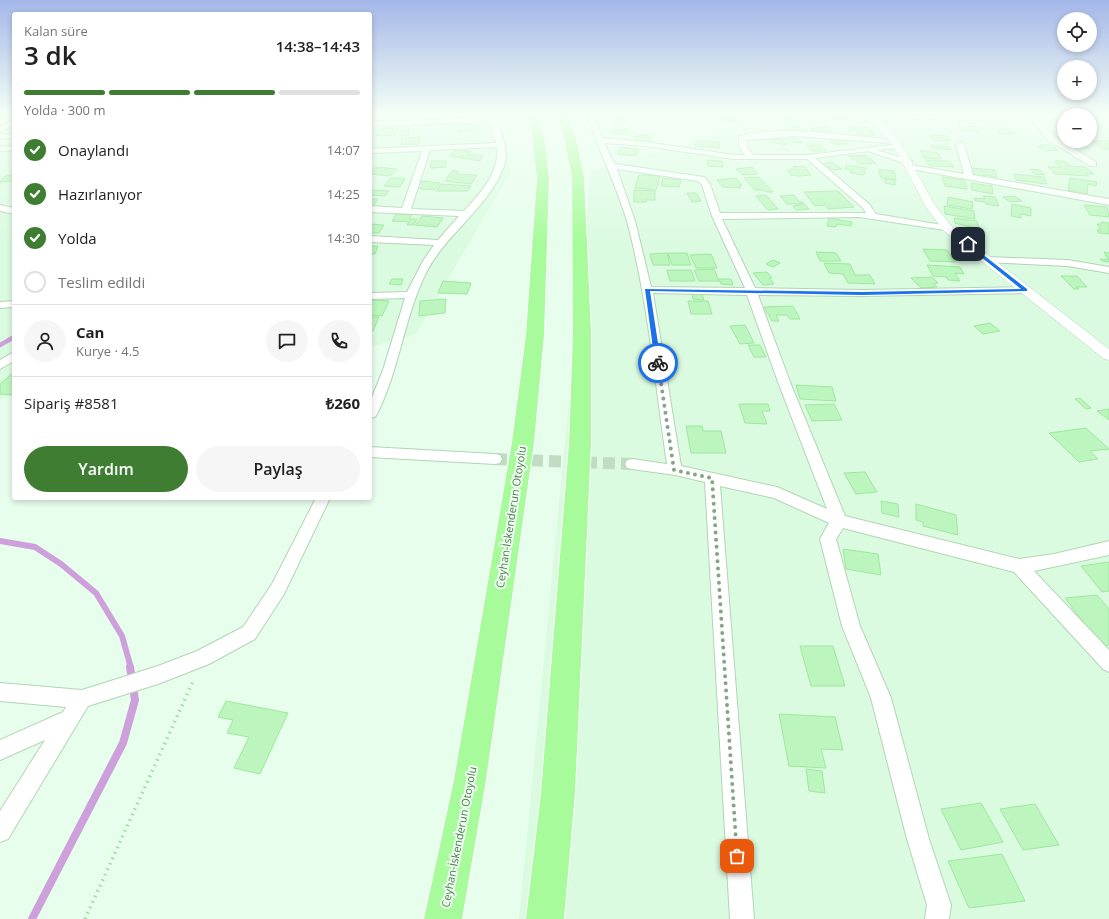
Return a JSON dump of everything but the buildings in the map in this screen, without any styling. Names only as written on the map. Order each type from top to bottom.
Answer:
[{"type":"highway","name":"Ceyhan-İskenderun Otoyolu","points":[[443,919],[472,764],[523,442],[534,343],[543,178],[540,156]]},
{"type":"highway","points":[[545,919],[558,793],[580,444],[582,333],[578,177],[574,156]]},
{"type":"street","points":[[406,210],[424,156]]},
{"type":"street","points":[[374,398],[391,368],[411,295],[429,259],[496,175],[501,164],[502,156]]},
{"type":"street","points":[[607,156],[612,166],[631,221],[647,290],[674,470]]},
{"type":"street","points":[[726,156],[817,156]]},
{"type":"street","points":[[886,156],[910,165],[1109,202]]},
{"type":"street","points":[[904,156],[930,205],[948,229],[1109,356]]},
{"type":"street","points":[[963,156],[969,177]]},
{"type":"street","points":[[1080,156],[1093,164]]},
{"type":"street","points":[[809,157],[866,206],[872,215]]},
{"type":"street","points":[[612,166],[701,179],[706,184],[716,216],[751,290],[784,382],[839,521]]},
{"type":"street","points":[[0,208],[12,211]]},
{"type":"street","points":[[372,210],[406,210],[465,214]]},
{"type":"street","points":[[716,216],[828,214],[872,215],[948,229]]},
{"type":"street","points":[[372,239],[441,243]]},
{"type":"street","points":[[987,260],[1068,263],[1109,270]]},
{"type":"street","points":[[647,290],[751,290],[862,293],[1025,290]]},
{"type":"street","points":[[372,296],[411,295]]},
{"type":"street","points":[[0,305],[12,304]]},
{"type":"street","points":[[0,365],[12,357]]},
{"type":"street","points":[[372,452],[495,460]]},
{"type":"street","points":[[632,464],[674,470],[778,493],[839,521],[1019,566],[1054,562],[1109,548]]},
{"type":"street","points":[[712,478],[742,919]]},
{"type":"street","points":[[0,692],[82,699],[158,675],[203,658],[249,633],[278,589],[322,500]]},
{"type":"street","points":[[839,521],[828,540],[851,626],[880,698],[918,839],[939,905],[937,919]]},
{"type":"street","points":[[1019,566],[1109,663]]},
{"type":"street","points":[[0,831],[82,699]]},
{"type":"street","points":[[0,750],[69,718]]},
{"type":"path","points":[[85,919],[203,658]]},
{"type":"shaded area","points":[[0,156],[12,156],[12,393],[0,400]]},
{"type":"shaded area","points":[[372,156],[508,156],[511,172],[416,334],[372,346]]},
{"type":"shaded area","points":[[643,156],[1109,156],[1109,919],[519,919],[591,171]]},
{"type":"waterway","points":[[0,345],[12,338]]},
{"type":"waterway","points":[[0,541],[35,547],[61,564],[96,593],[122,636],[131,668]]},
{"type":"waterway","points":[[32,919],[123,743],[135,700],[130,667]]},
{"type":"tunnel","points":[[495,459],[632,464]]},
{"type":"way so far","points":[[658,363],[674,470],[712,478],[737,856]]},
{"type":"route","points":[[658,363],[647,290],[751,290],[862,293],[1025,290],[968,244]]}]
